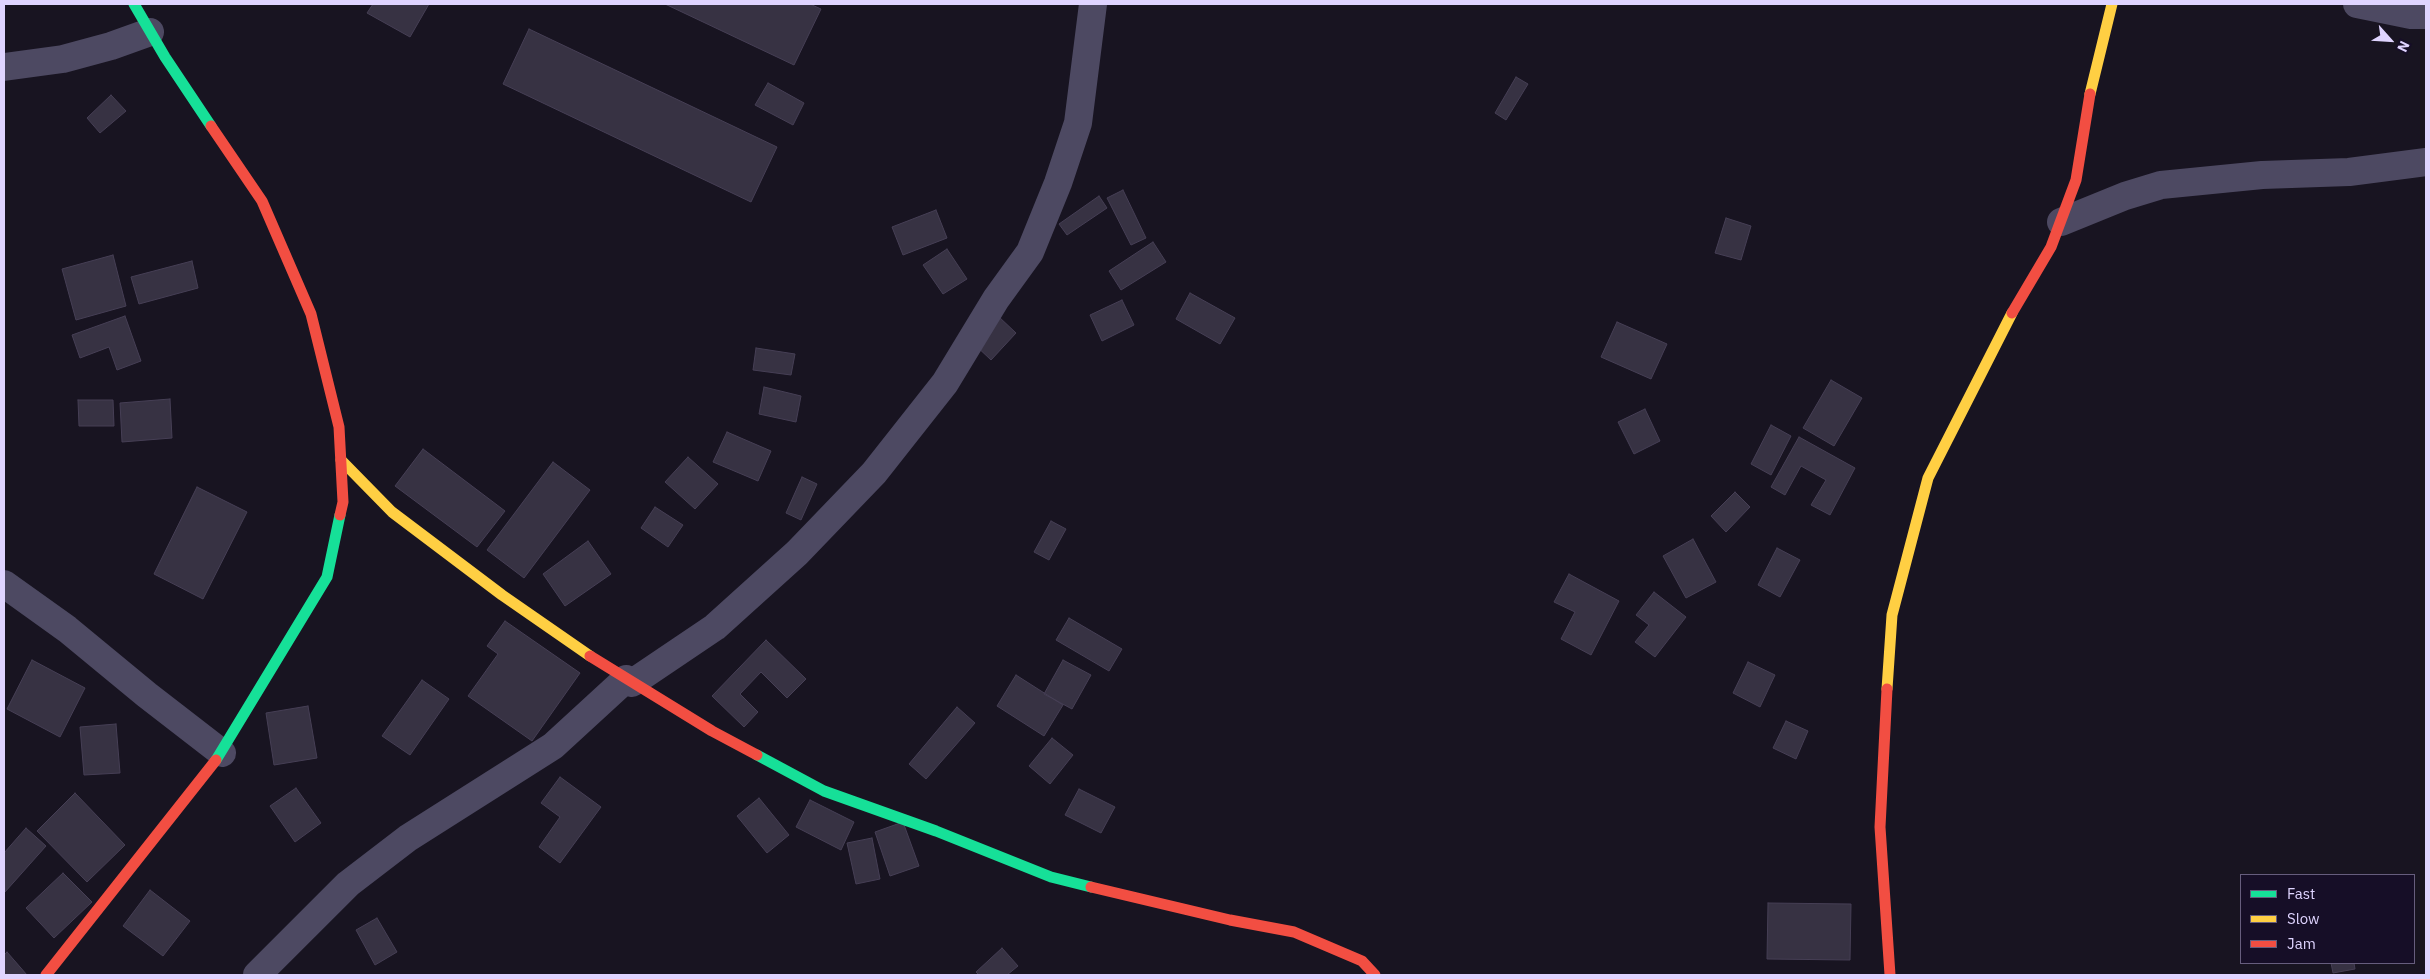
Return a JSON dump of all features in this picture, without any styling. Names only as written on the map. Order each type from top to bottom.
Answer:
[{"type":"street","points":[[46,975],[222,753],[328,578],[343,502],[338,427],[311,314],[262,201],[150,32],[134,4]]},
{"type":"street","points":[[257,975],[348,884],[408,838],[553,746],[629,681],[715,627],[797,553],[874,473],[945,383],[996,299],[1030,252],[1058,183],[1078,123],[1093,4]]},
{"type":"street","points":[[1890,975],[1880,827],[1885,711],[1892,615],[1928,478],[1998,338],[2051,247],[2076,180],[2090,99],[2112,4]]},
{"type":"street","points":[[2357,4],[2426,15]]},
{"type":"street","points":[[4,67],[62,59],[111,46],[150,32]]},
{"type":"street","points":[[2060,222],[2125,196],[2161,185],[2262,175],[2350,172],[2426,162]]},
{"type":"street","points":[[341,460],[400,518],[502,595],[629,681],[712,731],[824,791],[1051,877],[1230,920],[1294,932],[1362,961],[1375,975]]},
{"type":"street","points":[[4,584],[68,629],[146,695],[222,753]]},
{"type":"building","points":[[373,4],[429,4],[410,37],[367,13]]},
{"type":"building","points":[[665,4],[810,4],[821,9],[794,65]]},
{"type":"building","points":[[529,29],[777,147],[751,202],[503,84]]},
{"type":"building","points":[[1516,77],[1528,84],[1506,120],[1495,113]]},
{"type":"building","points":[[768,83],[804,103],[793,125],[755,105]]},
{"type":"building","points":[[111,95],[126,111],[100,133],[87,118]]},
{"type":"building","points":[[1123,190],[1146,238],[1131,245],[1107,198]]},
{"type":"building","points":[[1099,196],[1107,208],[1067,235],[1059,224]]},
{"type":"building","points":[[936,210],[947,238],[903,255],[892,227]]},
{"type":"building","points":[[1726,218],[1751,226],[1741,260],[1715,253]]},
{"type":"building","points":[[1153,242],[1166,262],[1121,290],[1109,271]]},
{"type":"building","points":[[947,249],[967,279],[943,294],[923,265]]},
{"type":"building","points":[[113,255],[126,306],[76,320],[62,269]]},
{"type":"building","points":[[192,261],[198,288],[139,304],[131,277]]},
{"type":"building","points":[[1190,293],[1235,318],[1220,344],[1176,319]]},
{"type":"building","points":[[1122,300],[1134,325],[1102,341],[1090,315]]},
{"type":"building","points":[[125,316],[141,361],[117,370],[109,347],[80,358],[72,335]]},
{"type":"building","points":[[998,316],[1016,333],[991,360],[973,343]]},
{"type":"building","points":[[1617,322],[1667,344],[1651,379],[1601,357]]},
{"type":"building","points":[[756,348],[795,354],[791,375],[753,370]]},
{"type":"building","points":[[1831,380],[1862,398],[1834,446],[1803,428]]},
{"type":"building","points":[[764,387],[801,396],[796,422],[759,414]]},
{"type":"building","points":[[170,399],[172,438],[122,442],[120,403]]},
{"type":"building","points":[[78,400],[113,400],[114,426],[79,426]]},
{"type":"building","points":[[1645,409],[1660,441],[1634,454],[1618,422]]},
{"type":"building","points":[[1771,425],[1791,436],[1771,475],[1751,464]]},
{"type":"building","points":[[727,432],[771,451],[758,481],[713,462]]},
{"type":"building","points":[[1799,437],[1855,468],[1830,515],[1811,505],[1826,480],[1801,466],[1785,495],[1771,487]]},
{"type":"building","points":[[423,449],[505,511],[477,547],[395,486]]},
{"type":"building","points":[[688,457],[718,484],[695,509],[665,482]]},
{"type":"building","points":[[553,462],[590,490],[524,578],[487,550]]},
{"type":"building","points":[[802,477],[817,484],[801,520],[786,513]]},
{"type":"building","points":[[197,487],[247,512],[203,599],[154,574]]},
{"type":"building","points":[[1735,492],[1750,507],[1726,532],[1711,516]]},
{"type":"building","points":[[655,507],[683,525],[668,547],[641,528]]},
{"type":"building","points":[[1051,521],[1066,529],[1049,560],[1034,552]]},
{"type":"building","points":[[1693,539],[1716,582],[1686,598],[1663,556]]},
{"type":"building","points":[[588,541],[611,574],[565,606],[543,574]]},
{"type":"building","points":[[1777,548],[1800,560],[1780,597],[1758,585]]},
{"type":"building","points":[[1569,574],[1619,601],[1591,655],[1561,639],[1575,612],[1554,602]]},
{"type":"building","points":[[1654,592],[1686,617],[1655,657],[1635,642],[1649,625],[1636,615]]},
{"type":"building","points":[[1069,618],[1122,649],[1109,671],[1056,640]]},
{"type":"building","points":[[505,621],[580,673],[532,741],[468,696],[498,654],[487,646]]},
{"type":"building","points":[[766,640],[806,679],[787,698],[761,672],[740,694],[758,712],[744,727],[712,696]]},
{"type":"building","points":[[32,660],[85,688],[60,737],[7,709]]},
{"type":"building","points":[[1063,660],[1091,675],[1072,709],[1044,694]]},
{"type":"building","points":[[1748,662],[1775,675],[1760,707],[1733,693]]},
{"type":"building","points":[[1016,675],[1063,705],[1044,736],[997,706]]},
{"type":"building","points":[[422,680],[449,699],[410,755],[382,736]]},
{"type":"building","points":[[308,706],[317,758],[274,765],[266,713]]},
{"type":"building","points":[[957,707],[975,723],[926,779],[909,764]]},
{"type":"building","points":[[1786,721],[1808,731],[1796,759],[1773,748]]},
{"type":"building","points":[[116,724],[120,773],[84,775],[80,727]]},
{"type":"building","points":[[1052,738],[1073,755],[1050,784],[1029,766]]},
{"type":"building","points":[[560,777],[601,807],[560,863],[539,847],[560,817],[541,803]]},
{"type":"building","points":[[296,788],[321,823],[295,842],[270,806]]},
{"type":"building","points":[[1079,789],[1115,807],[1101,833],[1065,815]]},
{"type":"building","points":[[75,793],[125,845],[87,882],[37,831]]},
{"type":"building","points":[[759,798],[789,835],[767,853],[737,816]]},
{"type":"building","points":[[810,800],[854,822],[841,850],[796,827]]},
{"type":"building","points":[[903,822],[919,866],[890,876],[875,832]]},
{"type":"building","points":[[26,828],[46,846],[5,892],[4,853]]},
{"type":"building","points":[[872,838],[880,879],[856,884],[847,843]]},
{"type":"building","points":[[63,873],[92,902],[54,938],[26,908]]},
{"type":"building","points":[[150,890],[190,921],[163,956],[123,926]]},
{"type":"building","points":[[1768,903],[1851,904],[1850,960],[1767,959]]},
{"type":"building","points":[[377,918],[397,952],[375,965],[356,930]]},
{"type":"building","points":[[1002,948],[1018,966],[1007,975],[979,975],[976,972]]},
{"type":"building","points":[[7,952],[27,975],[4,975],[4,955]]},
{"type":"building","points":[[2331,964],[2354,964],[2355,969],[2333,973]]},
{"type":"traffic: fast","points":[[134,4],[165,57],[211,126]]},
{"type":"traffic: fast","points":[[216,760],[327,577],[340,515]]},
{"type":"traffic: fast","points":[[757,755],[824,791],[936,831],[1051,877],[1091,887]]},
{"type":"traffic: slow","points":[[2090,94],[2112,4]]},
{"type":"traffic: slow","points":[[1887,689],[1892,615],[1928,478],[2012,313]]},
{"type":"traffic: slow","points":[[341,460],[392,512],[502,595],[590,656]]},
{"type":"traffic: jam","points":[[2012,313],[2051,247],[2076,180],[2090,94]]},
{"type":"traffic: jam","points":[[211,126],[262,201],[311,314],[339,427],[343,502],[340,515]]},
{"type":"traffic: jam","points":[[590,656],[712,731],[757,755]]},
{"type":"traffic: jam","points":[[1887,689],[1880,827],[1890,975]]},
{"type":"traffic: jam","points":[[46,975],[216,760]]},
{"type":"traffic: jam","points":[[1091,887],[1230,920],[1294,932],[1362,961],[1375,975]]}]
